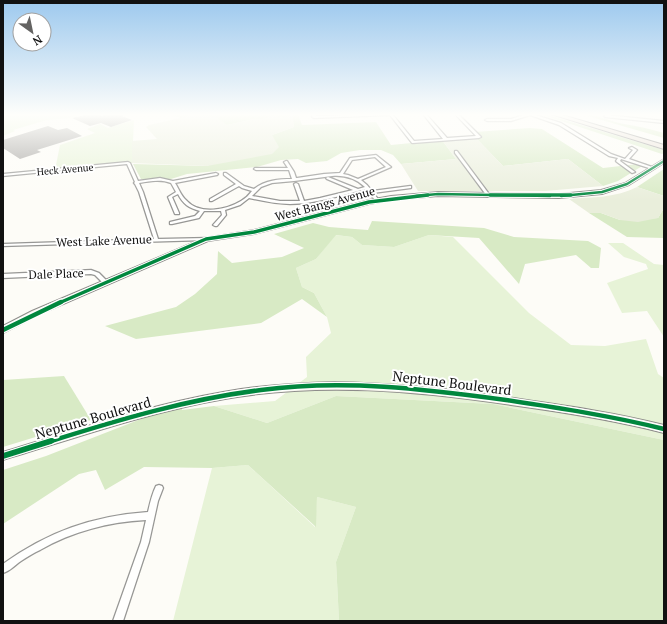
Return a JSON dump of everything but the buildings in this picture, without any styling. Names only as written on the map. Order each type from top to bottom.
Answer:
[{"type":"highway","points":[[651,143],[664,147]]},
{"type":"street","points":[[592,143],[619,159],[653,168]]},
{"type":"street","points":[[627,160],[635,150],[631,148]]},
{"type":"street","points":[[456,152],[488,195]]},
{"type":"street","points":[[341,174],[350,160],[354,158],[376,156],[390,167],[358,180]]},
{"type":"street","points":[[619,159],[618,161],[633,172]]},
{"type":"street","name":"West Bangs Avenue","points":[[3,330],[35,313],[206,239],[278,227],[377,200],[433,194],[559,196],[602,192],[620,188],[664,161]]},
{"type":"street","points":[[286,162],[290,168],[302,202]]},
{"type":"street","name":"Heck Avenue","points":[[3,175],[128,163],[136,183]]},
{"type":"street","points":[[256,169],[290,168]]},
{"type":"street","points":[[156,239],[136,183],[159,179],[173,182],[216,174]]},
{"type":"street","points":[[226,174],[240,184],[255,190]]},
{"type":"street","points":[[173,182],[189,205],[203,210],[223,209],[242,202],[262,184],[273,181],[295,182],[323,175],[341,174],[358,180],[377,200]]},
{"type":"street","points":[[328,178],[357,190]]},
{"type":"street","points":[[211,200],[240,184]]},
{"type":"street","points":[[248,197],[284,202],[302,202],[323,199],[357,190],[410,187]]},
{"type":"street","points":[[177,213],[170,197],[179,192]]},
{"type":"street","points":[[215,225],[224,215],[223,209]]},
{"type":"street","points":[[172,223],[197,217],[203,210]]},
{"type":"street","name":"West Lake Avenue","points":[[3,245],[156,239],[206,239]]},
{"type":"street","name":"Dale Place","points":[[3,276],[91,272],[97,274],[105,282]]},
{"type":"street","name":"Neptune Boulevard","points":[[3,456],[149,412],[191,402],[264,389],[320,385],[384,386],[446,392],[587,412],[664,429]]},
{"type":"street","points":[[118,621],[145,542],[150,516],[158,488]]},
{"type":"street","points":[[3,569],[41,544],[79,528],[111,519],[150,516]]},
{"type":"green space","points":[[65,143],[133,143],[132,163],[55,170],[60,145]]},
{"type":"green space","points":[[132,143],[277,143],[279,147],[272,154],[207,166],[132,163]]},
{"type":"green space","points":[[255,143],[390,143],[391,145],[410,143],[444,143],[456,159],[401,164],[393,155],[381,150],[360,150],[341,153],[327,161],[306,163],[298,159],[281,160],[257,167],[187,174],[171,179],[141,179],[133,164],[207,166]]},
{"type":"green space","points":[[444,143],[481,143],[503,166],[568,159],[603,186],[545,191],[418,191],[401,164],[456,159]]},
{"type":"green space","points":[[481,143],[564,143],[603,168],[647,163],[618,181],[603,186],[568,159],[503,166]]},
{"type":"green space","points":[[629,143],[641,143],[664,150],[664,153],[662,154]]},
{"type":"green space","points":[[664,169],[664,196],[637,187]]},
{"type":"green space","points":[[637,187],[664,196],[664,208],[658,218],[638,222],[620,220],[601,213],[589,213],[569,199],[612,195],[629,191]]},
{"type":"green space","points":[[664,208],[664,238],[627,237],[589,213],[601,213],[620,220],[658,218]]},
{"type":"green space","points":[[372,221],[484,228],[514,237],[588,241],[601,248],[599,268],[591,268],[576,255],[525,264],[519,284],[479,238],[429,235],[394,247],[362,245],[352,237],[336,235],[316,259],[296,268],[302,287],[314,293],[327,317],[302,299],[261,323],[136,339],[105,326],[176,307],[195,294],[217,274],[218,251],[232,263],[282,257],[304,248],[274,234],[313,223],[329,227],[368,230]]},
{"type":"green space","points":[[335,235],[352,237],[362,245],[394,247],[429,235],[453,237],[529,313],[571,345],[605,346],[646,339],[658,374],[664,378],[664,440],[493,404],[336,396],[267,423],[214,406],[275,401],[307,377],[306,357],[331,333],[327,317],[314,293],[302,287],[296,268],[316,259]]},
{"type":"green space","points":[[608,243],[623,243],[654,264],[664,265],[664,337],[647,311],[622,313],[607,283],[648,269],[646,264],[624,257]]},
{"type":"green space","points":[[64,376],[91,420],[3,447],[3,380]]},
{"type":"green space","points":[[336,396],[493,404],[664,440],[664,621],[339,621],[336,562],[356,507],[317,497],[316,527],[248,465],[212,468],[144,467],[105,490],[96,470],[79,474],[3,524],[3,470],[46,456],[182,403],[182,410],[214,406],[267,423]]},
{"type":"green space","points":[[248,465],[315,527],[317,497],[356,507],[336,562],[339,621],[173,621],[212,468]]},
{"type":"cycle path","points":[[3,330],[35,313],[206,239],[254,232],[369,202],[391,198],[438,194],[559,196],[602,192],[627,184],[664,161]]},
{"type":"cycle path","points":[[3,456],[113,422],[197,400],[299,386],[372,386],[444,392],[591,413],[664,429]]}]
